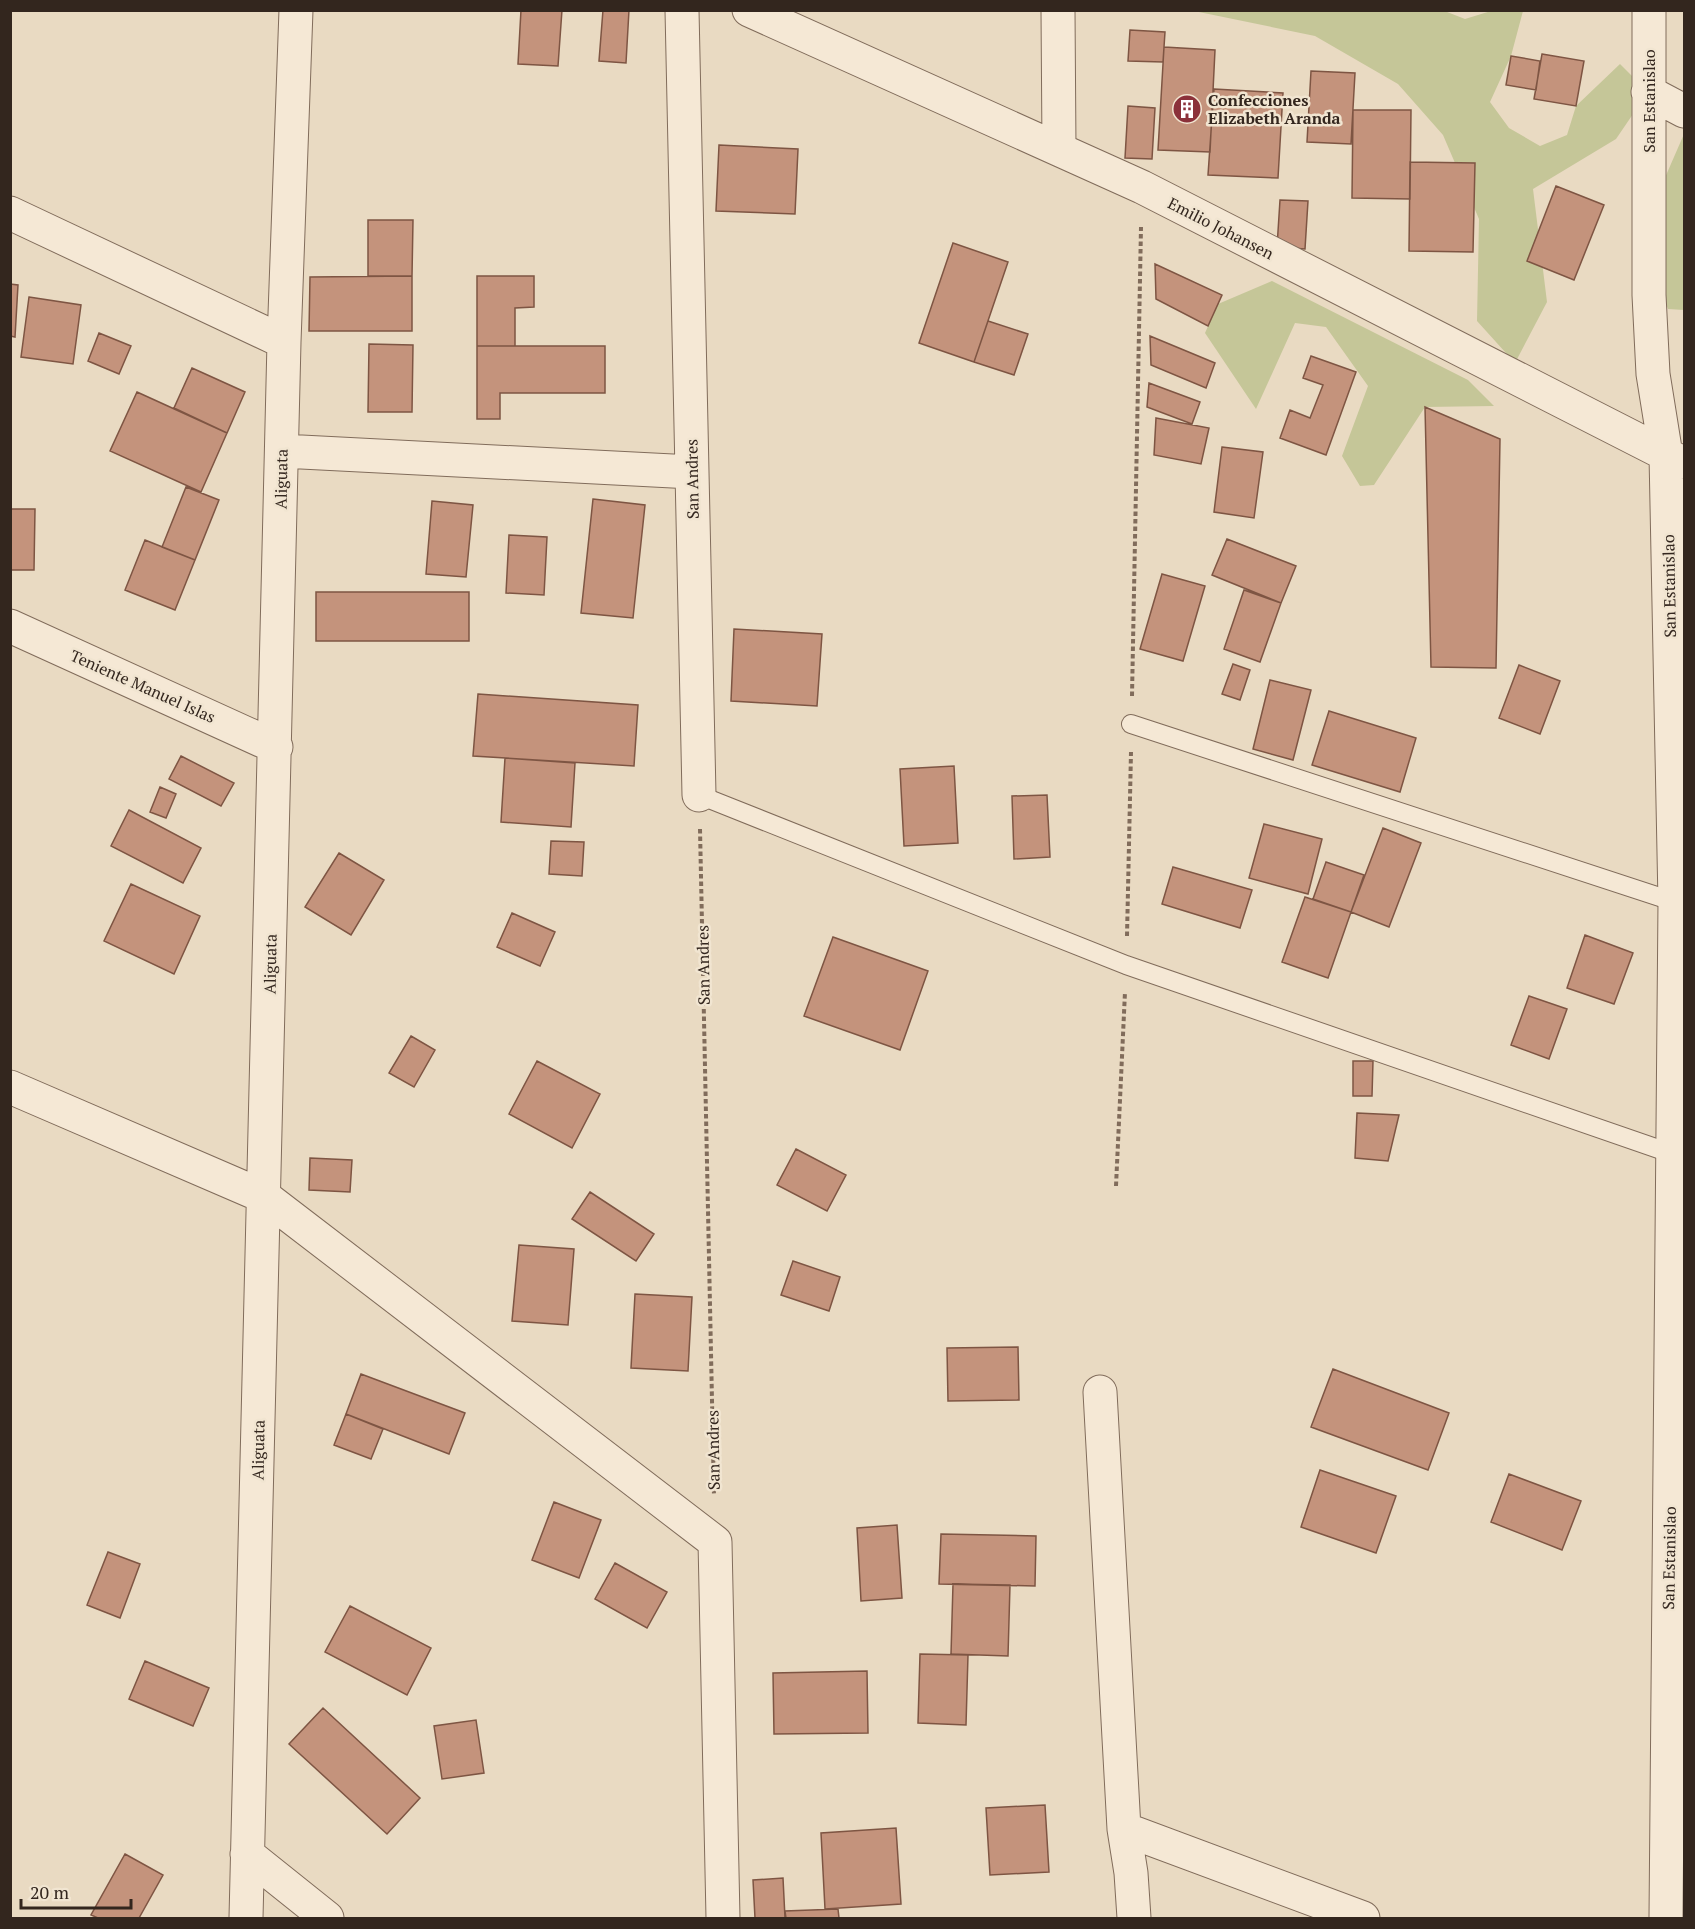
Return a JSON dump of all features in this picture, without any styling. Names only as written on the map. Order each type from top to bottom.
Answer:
[{"type":"street","name":"Aliguata","points":[[246,1918],[284,342],[296,10]]},
{"type":"street","name":"San Andres","points":[[682,10],[699,795]]},
{"type":"street","name":"Emilio Johansen","points":[[748,10],[1059,148],[1142,188],[1675,459]]},
{"type":"street","points":[[1058,10],[1059,148]]},
{"type":"street","name":"San Estanislao","points":[[1649,10],[1648,92],[1653,374],[1675,459],[1675,902],[1666,1918]]},
{"type":"street","points":[[1648,92],[1684,111]]},
{"type":"street","points":[[10,213],[284,342]]},
{"type":"street","points":[[282,451],[692,472]]},
{"type":"street","name":"Teniente Manuel Islas","points":[[10,626],[276,747]]},
{"type":"street","points":[[10,1087],[265,1197],[715,1542],[723,1918]]},
{"type":"street","points":[[1100,1392],[1124,1830],[1131,1873],[1134,1918]]},
{"type":"street","points":[[1124,1830],[1363,1918]]},
{"type":"street","points":[[248,1854],[327,1918]]},
{"type":"lane","points":[[1131,724],[1675,902]]},
{"type":"lane","points":[[699,795],[1126,965],[1673,1154]]},
{"type":"path","points":[[1116,1186],[1126,965],[1142,188]]},
{"type":"path","name":"San Andres","points":[[699,795],[715,1542]]},
{"type":"green space","points":[[1442,10],[1465,19],[1491,11],[1523,11],[1511,56],[1490,102],[1509,128],[1540,146],[1567,135],[1576,106],[1620,64],[1648,92],[1616,139],[1533,189],[1547,302],[1515,363],[1477,321],[1479,219],[1443,135],[1398,84],[1315,36],[1194,11]]},
{"type":"green space","points":[[1684,134],[1684,310],[1668,309],[1651,264],[1657,196]]},
{"type":"green space","points":[[1272,281],[1468,380],[1494,406],[1425,407],[1374,485],[1360,486],[1342,456],[1368,386],[1326,327],[1295,323],[1256,409],[1205,333],[1218,304]]},
{"type":"building","points":[[521,10],[562,10],[558,66],[518,64]]},
{"type":"building","points":[[603,10],[629,10],[626,63],[599,61]]},
{"type":"building","points":[[1130,30],[1165,32],[1163,62],[1128,61]]},
{"type":"building","name":"Confecciones Elizabeth Aranda","points":[[1164,47],[1215,50],[1210,152],[1158,150]]},
{"type":"building","points":[[1542,54],[1584,61],[1576,106],[1534,99]]},
{"type":"building","points":[[1511,56],[1540,61],[1536,90],[1506,85]]},
{"type":"building","points":[[1311,71],[1355,73],[1351,144],[1307,142]]},
{"type":"building","points":[[1214,89],[1283,93],[1278,178],[1208,175]]},
{"type":"building","points":[[1128,106],[1155,108],[1152,159],[1125,158]]},
{"type":"building","points":[[1353,110],[1411,110],[1410,199],[1352,198]]},
{"type":"building","points":[[719,145],[798,149],[795,214],[716,211]]},
{"type":"building","points":[[1410,162],[1475,163],[1473,252],[1409,251]]},
{"type":"building","points":[[1556,186],[1604,205],[1574,280],[1527,261]]},
{"type":"building","points":[[1280,200],[1308,201],[1305,249],[1277,247]]},
{"type":"building","points":[[368,220],[413,220],[412,276],[368,276]]},
{"type":"building","points":[[953,243],[1008,262],[974,362],[919,343]]},
{"type":"building","points":[[1155,264],[1222,295],[1208,326],[1156,299]]},
{"type":"building","points":[[412,276],[412,331],[309,331],[310,277]]},
{"type":"building","points":[[477,276],[534,276],[534,307],[515,308],[515,346],[477,346]]},
{"type":"building","points":[[10,284],[18,285],[15,337],[10,336]]},
{"type":"building","points":[[29,297],[81,305],[73,364],[21,357]]},
{"type":"building","points":[[988,321],[1028,334],[1014,375],[974,362]]},
{"type":"building","points":[[99,333],[131,346],[119,374],[88,361]]},
{"type":"building","points":[[1150,336],[1215,363],[1206,388],[1151,365]]},
{"type":"building","points":[[369,344],[413,345],[412,412],[368,412]]},
{"type":"building","points":[[477,346],[605,346],[605,393],[500,393],[500,419],[477,419]]},
{"type":"building","points":[[1311,356],[1356,372],[1326,455],[1280,438],[1290,410],[1310,418],[1323,385],[1303,378]]},
{"type":"building","points":[[192,368],[245,392],[227,433],[174,408]]},
{"type":"building","points":[[1149,383],[1200,402],[1192,424],[1147,407]]},
{"type":"building","points":[[137,392],[227,433],[201,492],[110,451]]},
{"type":"building","points":[[1425,407],[1500,439],[1496,668],[1431,667]]},
{"type":"building","points":[[1156,418],[1209,428],[1201,464],[1154,455]]},
{"type":"building","points":[[1222,447],[1263,452],[1254,518],[1214,512]]},
{"type":"building","points":[[186,487],[219,500],[195,560],[162,547]]},
{"type":"building","points":[[593,499],[645,505],[633,618],[581,613]]},
{"type":"building","points":[[432,501],[473,505],[466,577],[426,574]]},
{"type":"building","points":[[10,509],[35,509],[34,570],[10,570]]},
{"type":"building","points":[[509,535],[547,537],[544,595],[506,593]]},
{"type":"building","points":[[1227,539],[1296,566],[1281,603],[1212,575]]},
{"type":"building","points":[[145,540],[195,560],[175,610],[125,590]]},
{"type":"building","points":[[1162,574],[1205,586],[1183,661],[1140,649]]},
{"type":"building","points":[[1244,590],[1281,603],[1260,662],[1224,649]]},
{"type":"building","points":[[316,592],[469,592],[469,641],[316,641]]},
{"type":"building","points":[[734,629],[822,634],[817,706],[731,701]]},
{"type":"building","points":[[1233,664],[1250,670],[1240,700],[1222,694]]},
{"type":"building","points":[[1519,665],[1560,681],[1540,734],[1499,718]]},
{"type":"building","points":[[1270,680],[1311,690],[1293,760],[1253,749]]},
{"type":"building","points":[[478,694],[638,705],[634,766],[473,756]]},
{"type":"building","points":[[1329,711],[1416,738],[1400,792],[1312,765]]},
{"type":"building","points":[[181,756],[234,783],[221,806],[169,779]]},
{"type":"building","points":[[505,758],[575,763],[571,827],[501,822]]},
{"type":"building","points":[[954,766],[958,843],[904,846],[900,769]]},
{"type":"building","points":[[160,787],[176,794],[166,818],[150,812]]},
{"type":"building","points":[[1047,795],[1050,857],[1014,859],[1012,796]]},
{"type":"building","points":[[129,810],[201,848],[183,883],[111,846]]},
{"type":"building","points":[[1264,824],[1322,839],[1308,894],[1249,878]]},
{"type":"building","points":[[1383,828],[1421,843],[1389,927],[1351,912]]},
{"type":"building","points":[[551,841],[584,842],[582,876],[549,874]]},
{"type":"building","points":[[339,853],[384,880],[351,935],[305,907]]},
{"type":"building","points":[[1326,862],[1364,875],[1351,912],[1313,899]]},
{"type":"building","points":[[1173,867],[1252,890],[1240,928],[1162,904]]},
{"type":"building","points":[[131,884],[200,916],[174,974],[104,941]]},
{"type":"building","points":[[1305,897],[1351,912],[1328,978],[1282,962]]},
{"type":"building","points":[[512,913],[555,932],[540,966],[497,947]]},
{"type":"building","points":[[1585,935],[1633,953],[1614,1004],[1567,988]]},
{"type":"building","points":[[833,937],[928,971],[900,1050],[804,1016]]},
{"type":"building","points":[[1529,996],[1567,1009],[1549,1059],[1511,1045]]},
{"type":"building","points":[[411,1036],[435,1050],[414,1087],[389,1073]]},
{"type":"building","points":[[537,1061],[600,1094],[572,1148],[509,1114]]},
{"type":"building","points":[[1353,1061],[1373,1061],[1372,1096],[1353,1096]]},
{"type":"building","points":[[1357,1113],[1399,1115],[1388,1161],[1355,1158]]},
{"type":"building","points":[[796,1149],[846,1175],[827,1211],[777,1185]]},
{"type":"building","points":[[310,1158],[352,1160],[350,1192],[309,1190]]},
{"type":"building","points":[[590,1192],[654,1234],[636,1261],[572,1219]]},
{"type":"building","points":[[519,1245],[574,1249],[568,1325],[512,1321]]},
{"type":"building","points":[[793,1261],[840,1277],[829,1311],[781,1295]]},
{"type":"building","points":[[635,1294],[692,1297],[688,1371],[631,1368]]},
{"type":"building","points":[[1018,1347],[1019,1400],[948,1401],[947,1348]]},
{"type":"building","points":[[1333,1369],[1449,1413],[1428,1470],[1311,1427]]},
{"type":"building","points":[[361,1374],[465,1413],[449,1454],[346,1414]]},
{"type":"building","points":[[346,1414],[383,1429],[371,1459],[334,1445]]},
{"type":"building","points":[[1320,1470],[1396,1496],[1376,1553],[1301,1527]]},
{"type":"building","points":[[1509,1474],[1581,1501],[1562,1550],[1491,1522]]},
{"type":"building","points":[[554,1502],[601,1520],[579,1578],[532,1560]]},
{"type":"building","points":[[897,1525],[902,1598],[861,1601],[857,1528]]},
{"type":"building","points":[[941,1534],[1036,1536],[1035,1586],[939,1584]]},
{"type":"building","points":[[108,1552],[140,1564],[120,1618],[87,1605]]},
{"type":"building","points":[[615,1563],[667,1592],[647,1628],[595,1599]]},
{"type":"building","points":[[953,1584],[1010,1585],[1008,1656],[951,1654]]},
{"type":"building","points":[[350,1606],[431,1648],[407,1695],[325,1652]]},
{"type":"building","points":[[920,1654],[968,1655],[966,1725],[918,1723]]},
{"type":"building","points":[[145,1661],[209,1688],[193,1726],[129,1699]]},
{"type":"building","points":[[867,1671],[868,1733],[774,1734],[773,1673]]},
{"type":"building","points":[[323,1708],[420,1798],[387,1834],[289,1744]]},
{"type":"building","points":[[476,1720],[484,1773],[442,1779],[434,1726]]},
{"type":"building","points":[[1045,1805],[1049,1872],[990,1875],[986,1808]]},
{"type":"building","points":[[896,1828],[901,1904],[825,1909],[821,1833]]},
{"type":"building","points":[[125,1854],[163,1875],[139,1918],[98,1918],[91,1915]]},
{"type":"building","points":[[783,1878],[785,1918],[755,1918],[753,1880]]},
{"type":"building","points":[[838,1909],[839,1918],[786,1918],[785,1911]]},
{"type":"place","name":"Confecciones Elizabeth Aranda","points":[[1187,109]]}]
